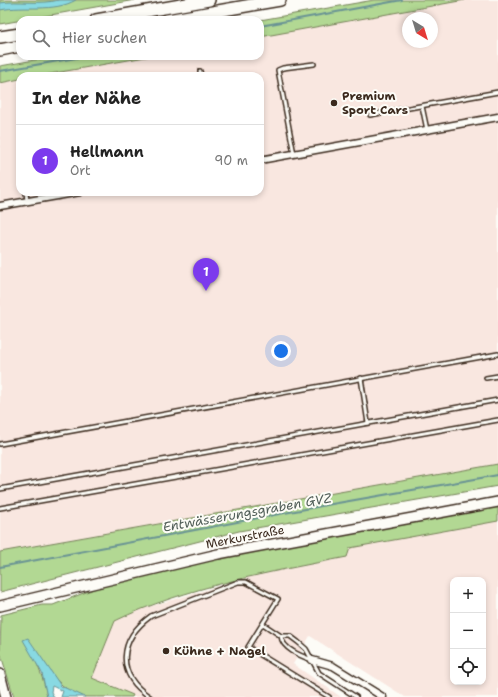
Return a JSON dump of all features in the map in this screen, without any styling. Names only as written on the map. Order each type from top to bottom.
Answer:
[{"type":"highway","points":[[119,16],[210,0]]},
{"type":"highway","points":[[190,16],[280,0]]},
{"type":"highway","points":[[0,37],[16,35]]},
{"type":"highway","points":[[0,50],[16,47]]},
{"type":"street","points":[[264,159],[497,118]]},
{"type":"street","points":[[0,206],[56,196]]},
{"type":"street","name":"Merkurstraße","points":[[0,606],[218,554],[498,502]]},
{"type":"street","points":[[312,660],[333,666],[383,697]]},
{"type":"street","points":[[0,674],[6,697]]},
{"type":"lane","points":[[294,154],[278,70],[314,64]]},
{"type":"lane","points":[[370,115],[498,92]]},
{"type":"lane","points":[[422,106],[427,130]]},
{"type":"lane","points":[[26,196],[27,201]]},
{"type":"lane","points":[[0,444],[498,354]]},
{"type":"lane","points":[[486,378],[498,376]]},
{"type":"lane","points":[[361,378],[368,423]]},
{"type":"lane","points":[[0,489],[498,400]]},
{"type":"lane","points":[[0,508],[498,420]]},
{"type":"lane","points":[[150,697],[138,688],[132,678],[125,658],[125,649],[130,637],[141,623],[151,616],[238,582],[246,582],[278,599],[248,647],[329,697]]},
{"type":"lane","points":[[263,624],[280,636],[283,644],[301,656],[312,660]]},
{"type":"lane","points":[[280,636],[290,636],[298,642],[306,649],[319,673],[356,697]]},
{"type":"shaded area","points":[[463,0],[498,0],[498,464],[0,552],[0,83],[16,80],[16,196],[264,196],[264,72],[59,72],[127,60],[264,60],[264,35]]},
{"type":"shaded area","points":[[498,521],[498,697],[405,697],[310,636],[293,664],[341,697],[132,697],[133,695],[92,678],[115,621],[138,610],[256,575],[347,557],[349,548]]},
{"type":"green space","points":[[0,0],[135,0],[45,16],[16,16],[16,21],[0,24]]},
{"type":"green space","points":[[374,0],[465,0],[264,36],[264,19]]},
{"type":"green space","points":[[35,60],[128,60],[61,72],[16,72],[16,80],[0,83],[0,66]]},
{"type":"green space","points":[[498,464],[498,486],[239,531],[0,592],[0,552]]},
{"type":"green space","points":[[498,507],[498,521],[350,548],[347,557],[258,575],[199,590],[142,609],[115,621],[92,678],[133,695],[132,697],[85,697],[67,689],[51,674],[27,638],[46,689],[47,697],[14,697],[0,652],[1,615],[42,605],[53,605],[104,585],[207,561],[353,532]]},
{"type":"water","points":[[76,0],[67,4],[48,8],[0,10],[0,3],[44,2]]},
{"type":"water","points":[[28,638],[61,686],[85,697],[61,697],[63,691],[52,686],[51,692],[54,697],[47,697],[42,673],[23,640]]},
{"type":"waterway","name":"Entwässerungsgraben GVZ","points":[[264,25],[402,0]]},
{"type":"waterway","name":"Entwässerungsgraben GVZ","points":[[0,71],[65,60]]},
{"type":"waterway","name":"Entwässerungsgraben GVZ","points":[[0,567],[332,504],[498,475]]},
{"type":"place","name":"Premium Sport Cars","points":[[334,103]]},
{"type":"place","name":"Hellmann","points":[[206,291]]},
{"type":"place","name":"Kühne + Nagel","points":[[166,651]]}]
